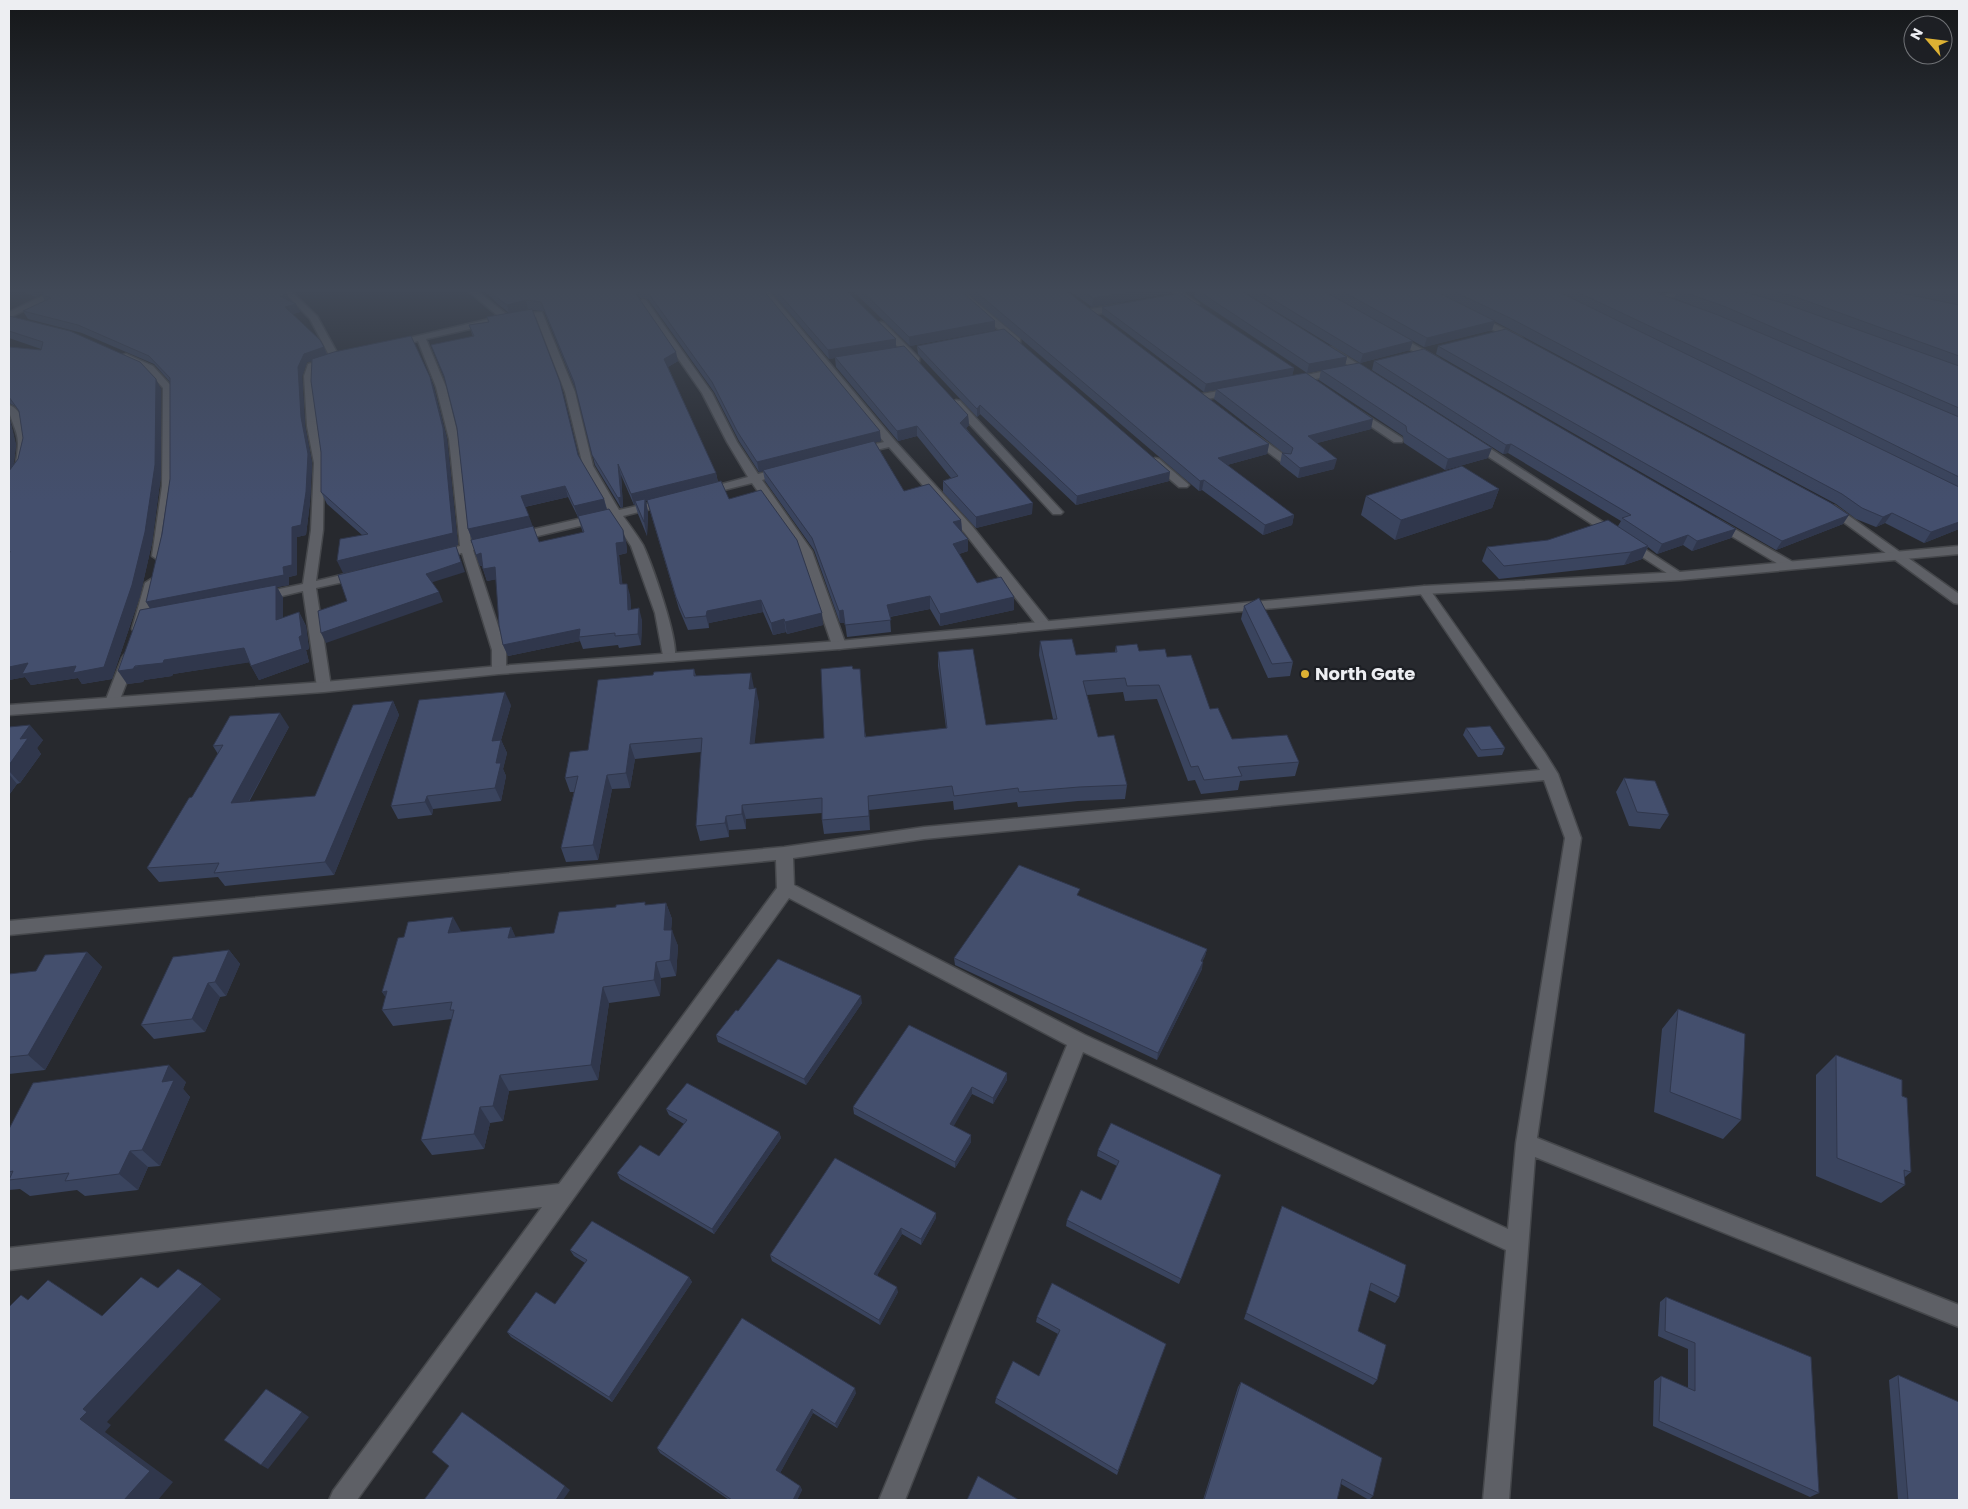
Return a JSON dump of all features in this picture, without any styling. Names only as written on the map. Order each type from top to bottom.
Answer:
[{"type":"street","points":[[112,702],[134,642],[146,618],[159,552],[168,486],[168,388],[150,368],[133,360]]},
{"type":"street","points":[[324,687],[309,587],[317,530],[320,463],[312,426],[309,376],[311,366],[329,360]]},
{"type":"street","points":[[430,360],[441,387],[454,439],[466,548],[499,650],[499,670]]},
{"type":"street","points":[[557,360],[570,392],[588,466],[598,487],[618,514],[637,546],[653,590],[667,638],[669,658]]},
{"type":"street","points":[[684,360],[707,393],[732,442],[755,479],[806,551],[839,645]]},
{"type":"street","points":[[828,360],[891,443],[968,529],[1044,625]]},
{"type":"street","points":[[916,360],[921,366]]},
{"type":"street","points":[[1352,360],[1364,367],[1375,378]]},
{"type":"street","points":[[1436,360],[1448,367]]},
{"type":"street","points":[[1278,383],[1302,375],[1364,367]]},
{"type":"street","points":[[1302,375],[1321,388]]},
{"type":"street","points":[[1202,397],[1249,389]]},
{"type":"street","points":[[948,395],[1057,512]]},
{"type":"street","points":[[1344,404],[1398,440]]},
{"type":"street","points":[[9,408],[22,430],[23,443],[21,463],[9,481]]},
{"type":"street","points":[[1247,432],[1285,460]]},
{"type":"street","points":[[1466,437],[1680,576]]},
{"type":"street","points":[[846,455],[891,443]]},
{"type":"street","points":[[1146,453],[1183,485]]},
{"type":"street","points":[[689,496],[791,469]]},
{"type":"street","points":[[429,557],[670,501]]},
{"type":"street","points":[[1823,503],[1959,600]]},
{"type":"street","points":[[1707,517],[1789,565]]},
{"type":"street","points":[[9,710],[324,687],[499,670],[839,645],[1424,590],[1680,576],[1959,550]]},
{"type":"street","points":[[249,600],[374,571]]},
{"type":"street","points":[[1424,590],[1540,757],[1550,774],[1573,838],[1526,1144],[1516,1244],[1496,1500]]},
{"type":"street","points":[[9,928],[784,853],[924,834],[1550,774]]},
{"type":"street","points":[[342,1500],[786,889],[784,853]]},
{"type":"street","points":[[786,889],[1078,1041],[1516,1244]]},
{"type":"street","points":[[892,1500],[1078,1041]]},
{"type":"street","points":[[1526,1144],[1959,1316]]},
{"type":"street","points":[[9,1259],[564,1194]]},
{"type":"building","points":[[9,360],[136,360],[156,379],[155,465],[145,532],[132,585],[104,667],[73,673],[76,666],[22,674],[28,663],[9,667],[9,471],[18,459],[23,438],[19,411],[9,397]]},
{"type":"building","points":[[153,360],[301,360],[298,367],[301,417],[308,454],[306,492],[301,525],[292,527],[292,565],[283,567],[284,575],[146,602],[162,534],[170,479],[170,378]]},
{"type":"building","points":[[312,360],[422,360],[430,377],[443,428],[453,533],[337,561],[340,539],[368,534],[321,492],[321,452],[311,381]]},
{"type":"building","points":[[437,360],[552,360],[560,382],[578,455],[604,499],[574,506],[565,486],[521,496],[529,516],[468,529],[457,428],[444,376]]},
{"type":"building","points":[[565,360],[665,360],[716,473],[631,494],[618,464],[621,497],[618,498],[592,455],[574,382]]},
{"type":"building","points":[[697,360],[821,360],[880,431],[757,462],[737,431],[712,382]]},
{"type":"building","points":[[838,360],[917,360],[968,415],[960,423],[1033,503],[976,517],[943,481],[958,476],[917,426],[897,431]]},
{"type":"building","points":[[931,360],[1040,360],[1170,472],[1077,496],[980,405],[977,409]]},
{"type":"building","points":[[1057,360],[1158,360],[1269,444],[1218,458],[1294,515],[1265,525],[1204,480],[1200,481]]},
{"type":"building","points":[[1174,360],[1282,360],[1294,368],[1206,384]]},
{"type":"building","points":[[1304,360],[1328,360],[1309,364]]},
{"type":"building","points":[[1444,360],[1736,529],[1697,541],[1688,535],[1662,544],[1622,518],[1631,515],[1511,444],[1506,445],[1374,361]]},
{"type":"building","points":[[1463,360],[1565,360],[1831,503],[1849,515],[1782,541]]},
{"type":"building","points":[[1590,360],[1699,360],[1959,487],[1959,522],[1931,532],[1892,513],[1883,517],[1862,508],[1842,494]]},
{"type":"building","points":[[1722,360],[1825,360],[1959,417],[1959,477]]},
{"type":"building","points":[[1849,360],[1943,360],[1959,366],[1959,408]]},
{"type":"building","points":[[1359,363],[1492,448],[1448,459],[1407,432],[1406,426],[1321,370]]},
{"type":"building","points":[[1306,373],[1373,419],[1308,436],[1337,459],[1300,468],[1282,453],[1291,454],[1293,448],[1216,389]]},
{"type":"building","points":[[874,441],[904,491],[929,484],[961,520],[953,522],[968,539],[953,544],[977,583],[1001,577],[1014,597],[940,614],[930,596],[887,605],[891,620],[845,625],[843,610],[839,611],[812,538],[763,470]]},
{"type":"building","points":[[1462,466],[1499,489],[1401,520],[1366,496]]},
{"type":"building","points":[[721,481],[729,499],[761,490],[797,540],[822,613],[785,622],[784,619],[771,623],[761,600],[707,611],[706,616],[685,618],[676,597],[647,500]]},
{"type":"building","points":[[645,499],[644,522],[635,501]]},
{"type":"building","points":[[609,509],[623,530],[624,542],[616,543],[620,584],[627,584],[628,610],[639,608],[638,634],[615,636],[615,633],[579,637],[580,629],[503,645],[499,625],[495,567],[483,569],[481,553],[476,555],[471,540],[533,526],[539,542],[584,532],[578,516]]},
{"type":"building","points":[[1608,520],[1648,546],[1631,552],[1504,566],[1487,547],[1548,540]]},
{"type":"building","points":[[456,546],[461,562],[426,574],[439,592],[321,633],[318,611],[347,601],[338,575]]},
{"type":"building","points":[[276,585],[276,620],[299,612],[302,635],[299,637],[302,649],[251,666],[244,648],[164,660],[163,663],[135,666],[133,669],[118,671],[140,610]]},
{"type":"building","points":[[1259,598],[1293,662],[1272,664],[1244,606]]},
{"type":"building","points":[[1072,639],[1076,655],[1117,652],[1116,646],[1137,644],[1139,651],[1165,649],[1167,657],[1191,655],[1210,709],[1218,708],[1232,739],[1287,735],[1299,762],[1238,767],[1242,776],[1204,780],[1198,766],[1191,767],[1159,685],[1127,686],[1125,678],[1083,681],[1098,737],[1114,735],[1127,785],[1019,792],[1018,788],[954,796],[952,786],[868,796],[869,816],[822,820],[822,798],[742,805],[742,814],[726,816],[725,823],[696,826],[702,738],[630,744],[626,773],[607,775],[593,845],[561,848],[578,776],[565,778],[570,752],[588,750],[598,680],[653,675],[654,672],[694,669],[694,676],[751,673],[749,689],[756,688],[750,744],[824,738],[821,669],[852,666],[853,669],[860,669],[865,737],[947,728],[938,652],[973,649],[986,725],[1057,719],[1040,641]]},
{"type":"building","points":[[505,692],[492,741],[501,740],[496,763],[501,763],[495,788],[427,796],[425,802],[391,806],[419,700]]},
{"type":"building","points":[[393,701],[325,862],[214,873],[219,863],[147,868],[223,745],[213,746],[230,716],[280,713],[231,803],[315,796],[353,705]]},
{"type":"building","points":[[30,725],[20,739],[28,738],[9,765],[9,727]]},
{"type":"building","points":[[1490,726],[1505,748],[1481,750],[1466,728]]},
{"type":"building","points":[[1624,778],[1655,781],[1669,815],[1637,812]]},
{"type":"building","points":[[1019,865],[1080,889],[1077,895],[1207,949],[1201,961],[1203,962],[1158,1053],[954,958]]},
{"type":"building","points":[[645,902],[645,905],[666,903],[664,930],[672,930],[670,960],[656,962],[654,980],[603,987],[591,1065],[500,1075],[493,1106],[480,1107],[474,1134],[421,1140],[454,1010],[450,1010],[452,1002],[382,1010],[387,991],[382,992],[398,938],[404,937],[408,922],[453,917],[448,933],[511,927],[508,938],[554,933],[559,912],[616,907],[616,905]]},
{"type":"building","points":[[229,950],[215,982],[208,983],[192,1019],[141,1025],[173,957]]},
{"type":"building","points":[[87,952],[28,1055],[9,1057],[9,974],[36,971],[45,955]]},
{"type":"building","points":[[778,959],[861,996],[804,1079],[716,1035],[736,1010],[738,1011]]},
{"type":"building","points":[[1678,1009],[1745,1034],[1741,1120],[1670,1092]]},
{"type":"building","points":[[909,1025],[1007,1073],[993,1098],[972,1087],[950,1124],[971,1135],[955,1162],[853,1107]]},
{"type":"building","points":[[1836,1055],[1902,1080],[1902,1096],[1907,1098],[1911,1172],[1904,1170],[1905,1185],[1837,1158]]},
{"type":"building","points":[[169,1065],[162,1082],[174,1080],[142,1150],[130,1151],[119,1174],[65,1181],[69,1173],[9,1180],[13,1171],[9,1172],[9,1129],[33,1083]]},
{"type":"building","points":[[687,1083],[779,1132],[712,1229],[617,1173],[640,1145],[659,1156],[687,1120],[666,1109]]},
{"type":"building","points":[[1111,1123],[1221,1175],[1181,1279],[1067,1220],[1081,1190],[1101,1200],[1119,1161],[1098,1150]]},
{"type":"building","points":[[835,1158],[936,1213],[921,1239],[901,1228],[874,1274],[897,1287],[879,1320],[770,1255]]},
{"type":"building","points":[[1282,1206],[1406,1265],[1399,1297],[1371,1283],[1358,1331],[1386,1345],[1377,1380],[1246,1313]]},
{"type":"building","points":[[592,1221],[689,1277],[609,1397],[507,1332],[536,1292],[555,1304],[587,1260],[570,1250]]},
{"type":"building","points":[[178,1269],[202,1284],[83,1409],[87,1412],[80,1419],[150,1471],[124,1500],[9,1500],[9,1307],[21,1295],[28,1300],[48,1280],[102,1316],[141,1277],[158,1288]]},
{"type":"building","points":[[1052,1283],[1166,1344],[1118,1471],[996,1398],[1013,1361],[1039,1376],[1060,1330],[1037,1317]]},
{"type":"building","points":[[1666,1297],[1811,1357],[1819,1493],[1659,1421],[1661,1376],[1695,1391],[1695,1343],[1665,1331]]},
{"type":"building","points":[[742,1318],[855,1388],[835,1424],[812,1409],[776,1470],[800,1486],[793,1500],[732,1500],[657,1448]]},
{"type":"building","points":[[1898,1375],[1959,1402],[1959,1500],[1908,1500]]},
{"type":"building","points":[[1241,1382],[1382,1458],[1373,1496],[1342,1479],[1337,1500],[1204,1500]]},
{"type":"building","points":[[266,1389],[302,1412],[261,1465],[224,1440]]},
{"type":"building","points":[[462,1412],[565,1486],[556,1500],[424,1500],[449,1466],[432,1452]]},
{"type":"building","points":[[978,1476],[1019,1500],[967,1500]]},
{"type":"place","name":"North Gate","points":[[1305,674]]}]
